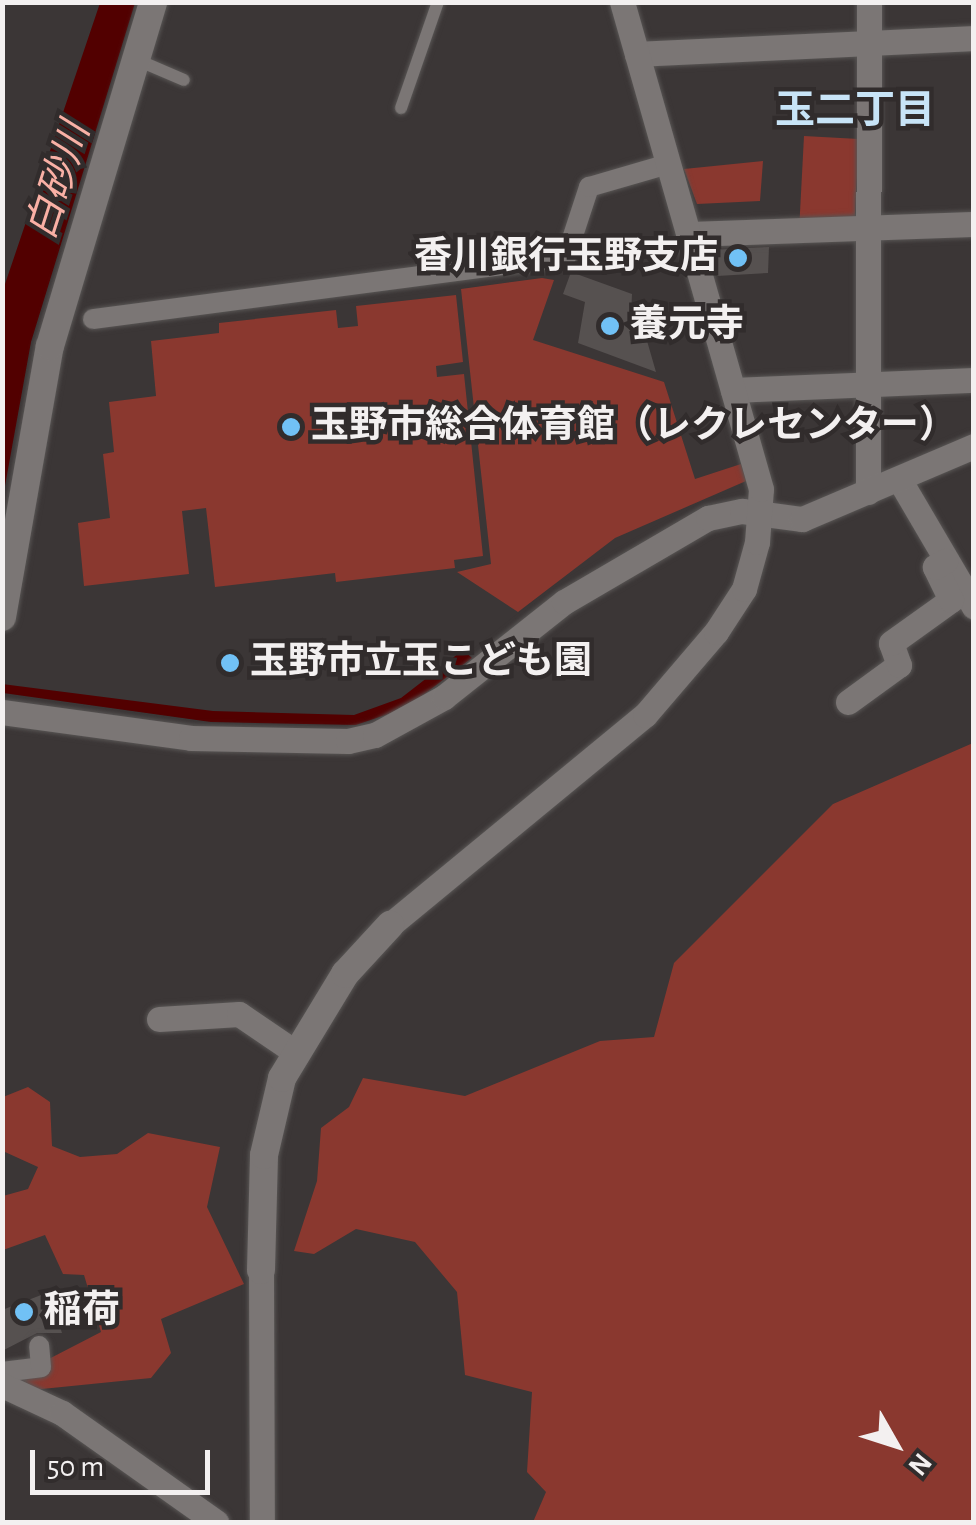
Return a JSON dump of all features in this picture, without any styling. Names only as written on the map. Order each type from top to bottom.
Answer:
[{"type":"street","points":[[2,617],[50,346],[154,2]]},
{"type":"street","points":[[262,1522],[264,1155],[295,1052],[344,974],[390,925],[645,715],[744,588],[763,516],[733,390],[622,2]]},
{"type":"street","points":[[868,492],[869,2]]},
{"type":"street","points":[[637,54],[868,40],[974,38]]},
{"type":"street","points":[[93,320],[566,258],[588,187],[668,164]]},
{"type":"street","points":[[688,234],[974,224]]},
{"type":"street","points":[[733,390],[974,380]]},
{"type":"street","points":[[2,712],[191,738],[348,742],[375,735],[444,697],[564,602],[708,518],[802,519],[974,446]]},
{"type":"street","points":[[899,479],[974,607]]},
{"type":"street","points":[[848,702],[900,665],[891,643],[951,600],[936,567],[945,560]]},
{"type":"street","points":[[159,1019],[239,1014],[295,1052]]},
{"type":"street","points":[[2,1372],[41,1367],[39,1346]]},
{"type":"street","points":[[2,1385],[62,1414],[216,1522]]},
{"type":"lane","points":[[401,108],[438,2]]},
{"type":"lane","points":[[135,59],[184,80]]},
{"type":"shaded area","points":[[804,136],[859,139],[855,223],[800,220]]},
{"type":"shaded area","points":[[763,161],[760,201],[697,204],[684,169]]},
{"type":"shaded area","points":[[542,278],[554,280],[533,340],[664,382],[695,479],[741,464],[746,481],[615,538],[518,612],[457,572],[491,564],[461,289]]},
{"type":"shaded area","name":"玉野市総合体育館（レクレセンター）","points":[[456,295],[463,362],[436,366],[437,377],[464,374],[483,556],[454,560],[455,568],[336,582],[335,573],[215,587],[206,508],[182,511],[189,574],[84,586],[78,523],[110,518],[103,454],[114,452],[109,402],[156,396],[151,341],[219,333],[219,323],[336,310],[338,328],[358,326],[356,306]]},
{"type":"shaded area","points":[[973,743],[973,1522],[533,1522],[546,1492],[527,1472],[532,1392],[465,1375],[457,1292],[415,1242],[356,1229],[314,1254],[294,1251],[317,1181],[321,1128],[349,1107],[363,1078],[465,1096],[600,1041],[654,1037],[674,963],[833,804]]},
{"type":"shaded area","points":[[28,1087],[50,1102],[52,1146],[80,1157],[117,1154],[148,1133],[220,1147],[207,1207],[244,1284],[161,1319],[171,1353],[151,1378],[32,1390],[10,1379],[101,1332],[84,1275],[63,1274],[45,1235],[3,1250],[3,1196],[28,1189],[38,1167],[5,1152],[3,1097]]},
{"type":"water","name":"白砂川","points":[[100,3],[135,3],[31,342],[3,497],[3,290]]},
{"type":"water","points":[[463,650],[472,658],[406,708],[356,725],[211,722],[3,693],[2,684],[213,711],[354,715],[401,698]]},
{"type":"building","name":"香川銀行玉野支店","points":[[769,247],[768,273],[717,276],[710,250]]},
{"type":"building","name":"養元寺","points":[[571,272],[632,294],[631,316],[641,320],[656,372],[578,343],[585,302],[563,294]]},
{"type":"building","points":[[49,1292],[62,1333],[37,1333],[2,1351],[2,1310]]},
{"type":"place","name":"香川銀行玉野支店","points":[[738,258]]},
{"type":"place","name":"養元寺","points":[[610,326]]},
{"type":"place","name":"玉野市総合体育館（レクレセンター）","points":[[291,427]]},
{"type":"place","name":"玉野市立玉こども園","points":[[230,663]]},
{"type":"place","name":"稲荷","points":[[24,1312]]},
{"type":"district","name":"玉二丁目","points":[[855,111]]}]
